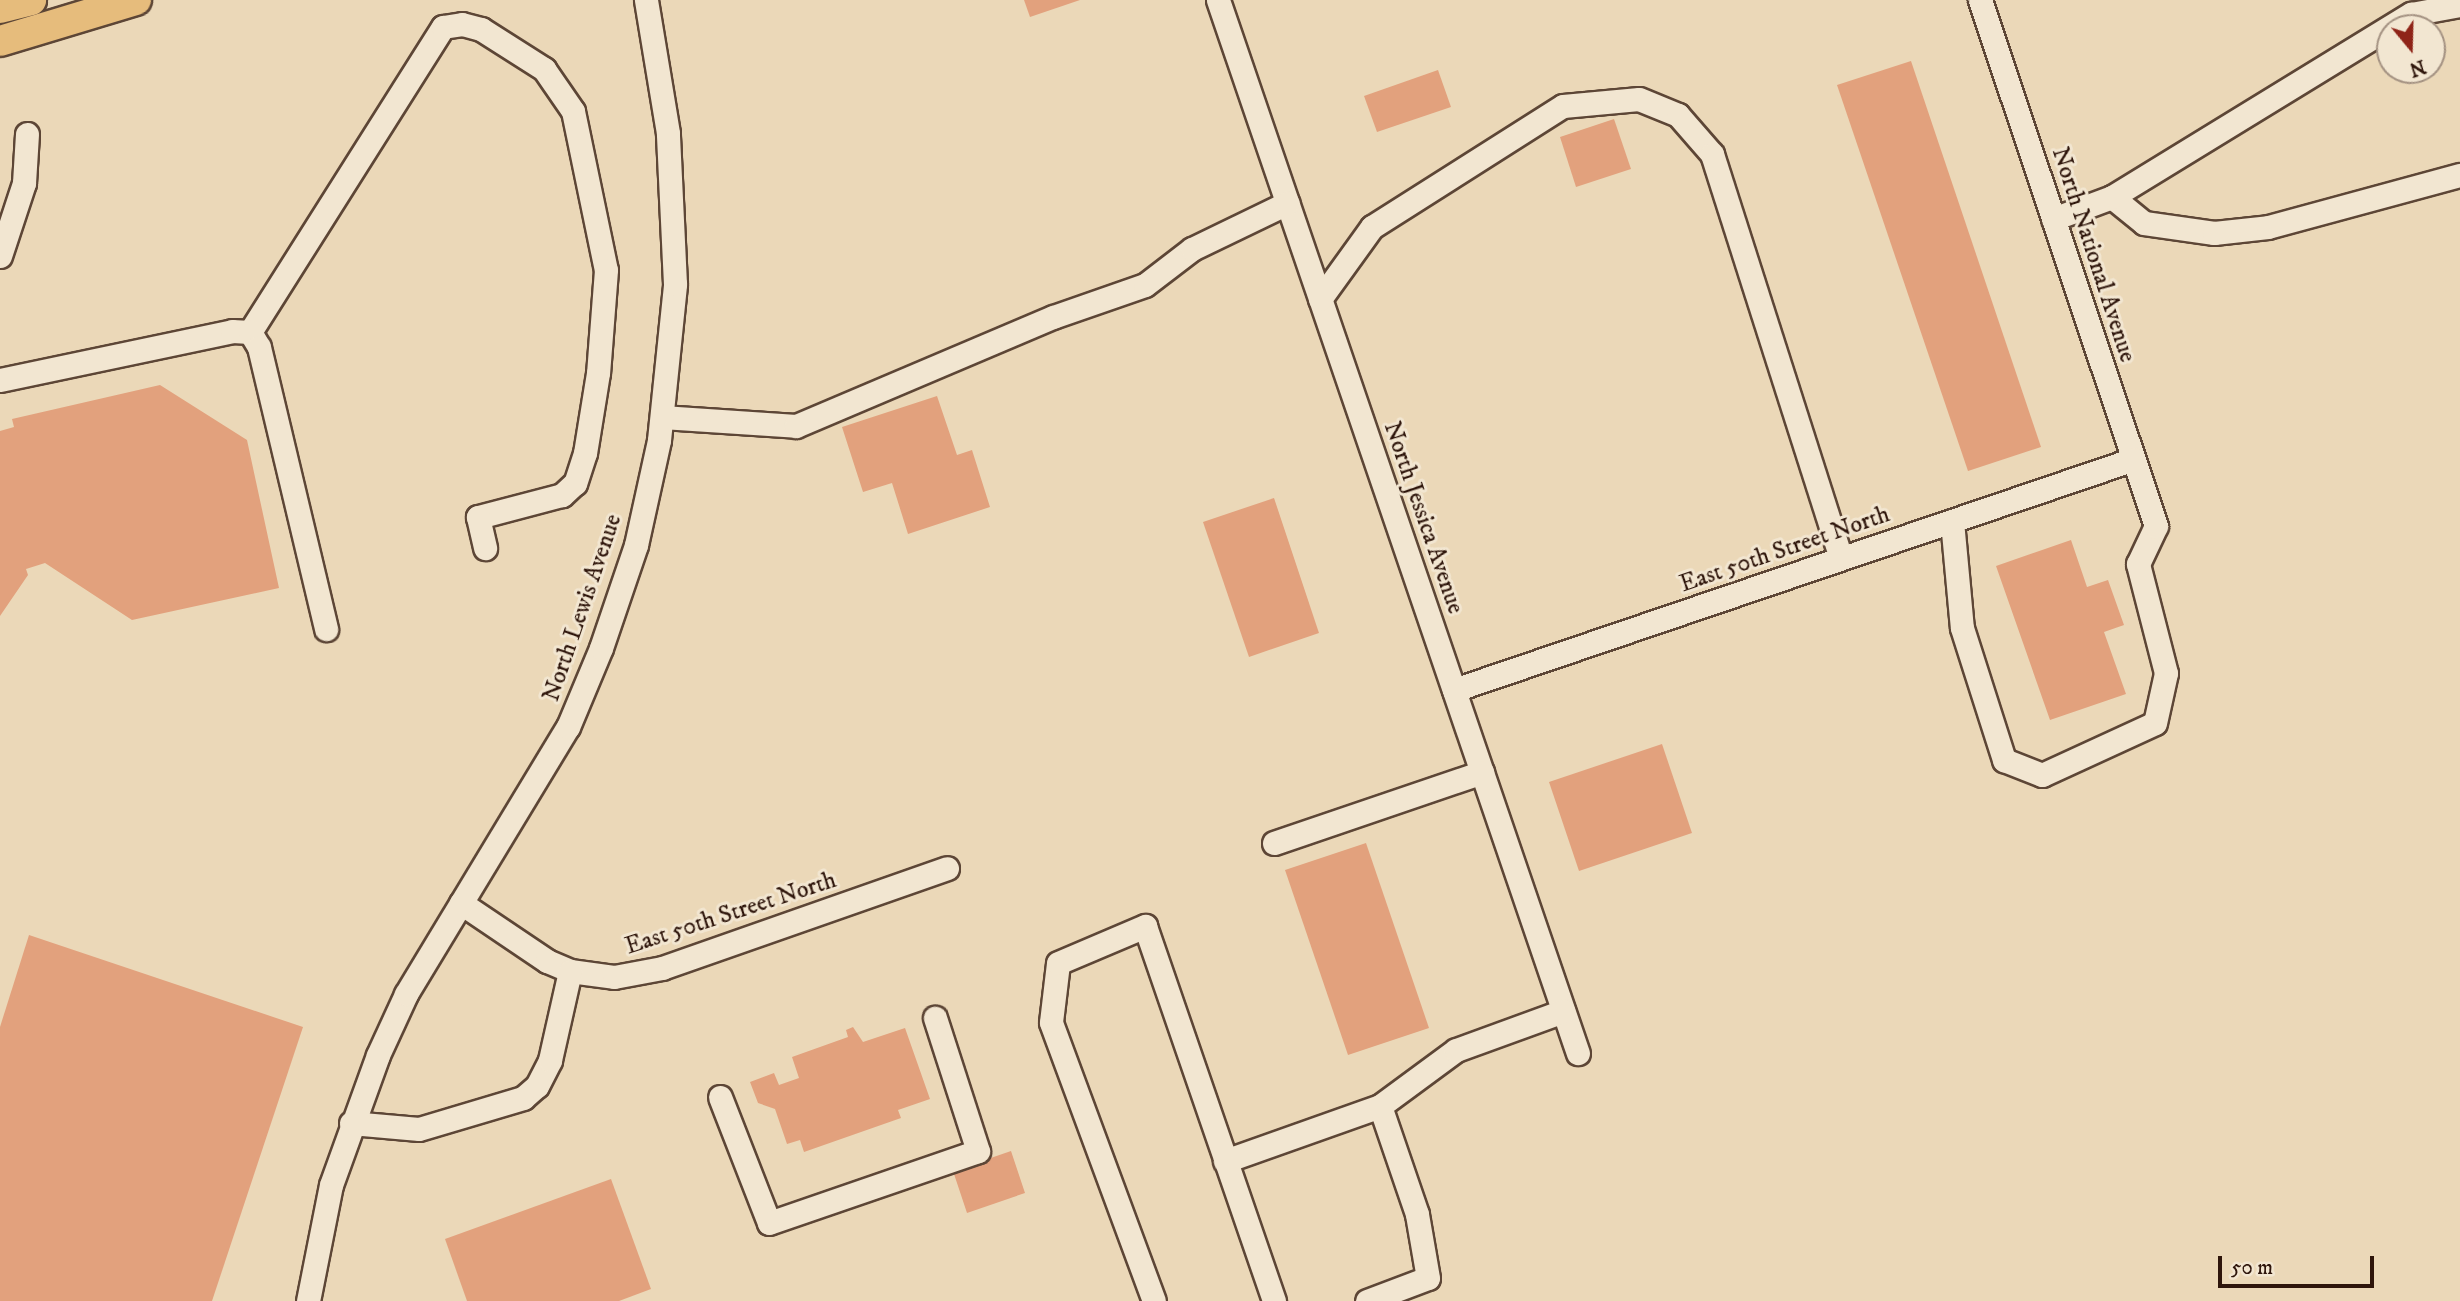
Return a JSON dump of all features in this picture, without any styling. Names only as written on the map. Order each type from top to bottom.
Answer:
[{"type":"main road","points":[[0,8],[31,0]]},
{"type":"main road","points":[[0,41],[136,0]]},
{"type":"street","name":"North Lewis Avenue","points":[[308,1301],[324,1215],[351,1123],[406,994],[546,768],[587,685],[636,545],[662,417],[673,332],[676,236],[664,102],[646,0]]},
{"type":"street","name":"North Jessica Avenue","points":[[1218,0],[1578,1054]]},
{"type":"street","name":"North National Avenue","points":[[1952,521],[1962,628],[2004,760],[2042,775],[2154,723],[2166,673],[2138,564],[2156,526],[1980,0]]},
{"type":"street","points":[[2053,219],[2112,197],[2409,7],[2460,5]]},
{"type":"street","points":[[250,332],[443,27],[462,24],[481,29],[544,69],[573,111],[606,270],[598,373],[585,453],[575,483],[553,498],[478,517],[485,548]]},
{"type":"street","points":[[1320,299],[1372,227],[1563,106],[1639,99],[1678,115],[1712,154],[1841,558]]},
{"type":"street","points":[[0,256],[24,183],[27,134]]},
{"type":"street","points":[[2112,197],[2144,223],[2214,233],[2268,227],[2460,175]]},
{"type":"street","points":[[662,417],[796,426],[1052,317],[1145,285],[1192,249],[1287,203]]},
{"type":"street","points":[[0,380],[232,331],[250,332]]},
{"type":"street","points":[[250,332],[259,348],[326,629]]},
{"type":"street","name":"East 50th Street North","points":[[1454,690],[2134,459]]},
{"type":"street","points":[[1274,843],[1482,772]]},
{"type":"street","name":"East 50th Street North","points":[[461,903],[547,961],[570,971],[614,977],[662,968],[947,869]]},
{"type":"street","points":[[1154,1301],[1051,1022],[1058,963],[1145,926],[1274,1301]]},
{"type":"street","points":[[351,1123],[419,1129],[523,1098],[537,1086],[550,1060],[570,971]]},
{"type":"street","points":[[1225,1161],[1380,1106],[1456,1050],[1563,1011]]},
{"type":"street","points":[[720,1097],[769,1223],[978,1151],[935,1018]]},
{"type":"street","points":[[1367,1301],[1427,1278],[1417,1214],[1380,1106]]},
{"type":"building","points":[[1024,0],[1080,0],[1030,17]]},
{"type":"building","points":[[1911,61],[2041,447],[1968,471],[1837,85]]},
{"type":"building","points":[[1438,70],[1451,107],[1377,132],[1364,96]]},
{"type":"building","points":[[1614,119],[1631,169],[1576,187],[1560,137]]},
{"type":"building","points":[[160,385],[247,440],[279,588],[132,620],[45,563],[26,569],[28,575],[0,616],[0,431],[14,427],[12,419]]},
{"type":"building","points":[[937,396],[957,455],[972,450],[990,507],[908,534],[892,483],[863,492],[842,427]]},
{"type":"building","points":[[1274,498],[1319,633],[1249,657],[1203,522]]},
{"type":"building","points":[[2071,540],[2087,587],[2108,580],[2124,625],[2104,632],[2126,694],[2050,720],[1996,566]]},
{"type":"building","points":[[1662,744],[1692,833],[1579,871],[1549,782]]},
{"type":"building","points":[[1366,843],[1429,1028],[1348,1055],[1285,870]]},
{"type":"building","points":[[29,935],[303,1027],[212,1301],[0,1301],[0,1027]]},
{"type":"building","points":[[853,1027],[863,1042],[905,1028],[930,1099],[898,1110],[901,1118],[804,1152],[800,1140],[787,1144],[775,1109],[758,1103],[750,1082],[774,1073],[779,1085],[799,1078],[792,1057],[848,1037],[846,1030]]},
{"type":"building","points":[[1011,1151],[1025,1193],[967,1213],[953,1171]]},
{"type":"building","points":[[611,1179],[651,1289],[619,1301],[467,1301],[445,1239]]}]
